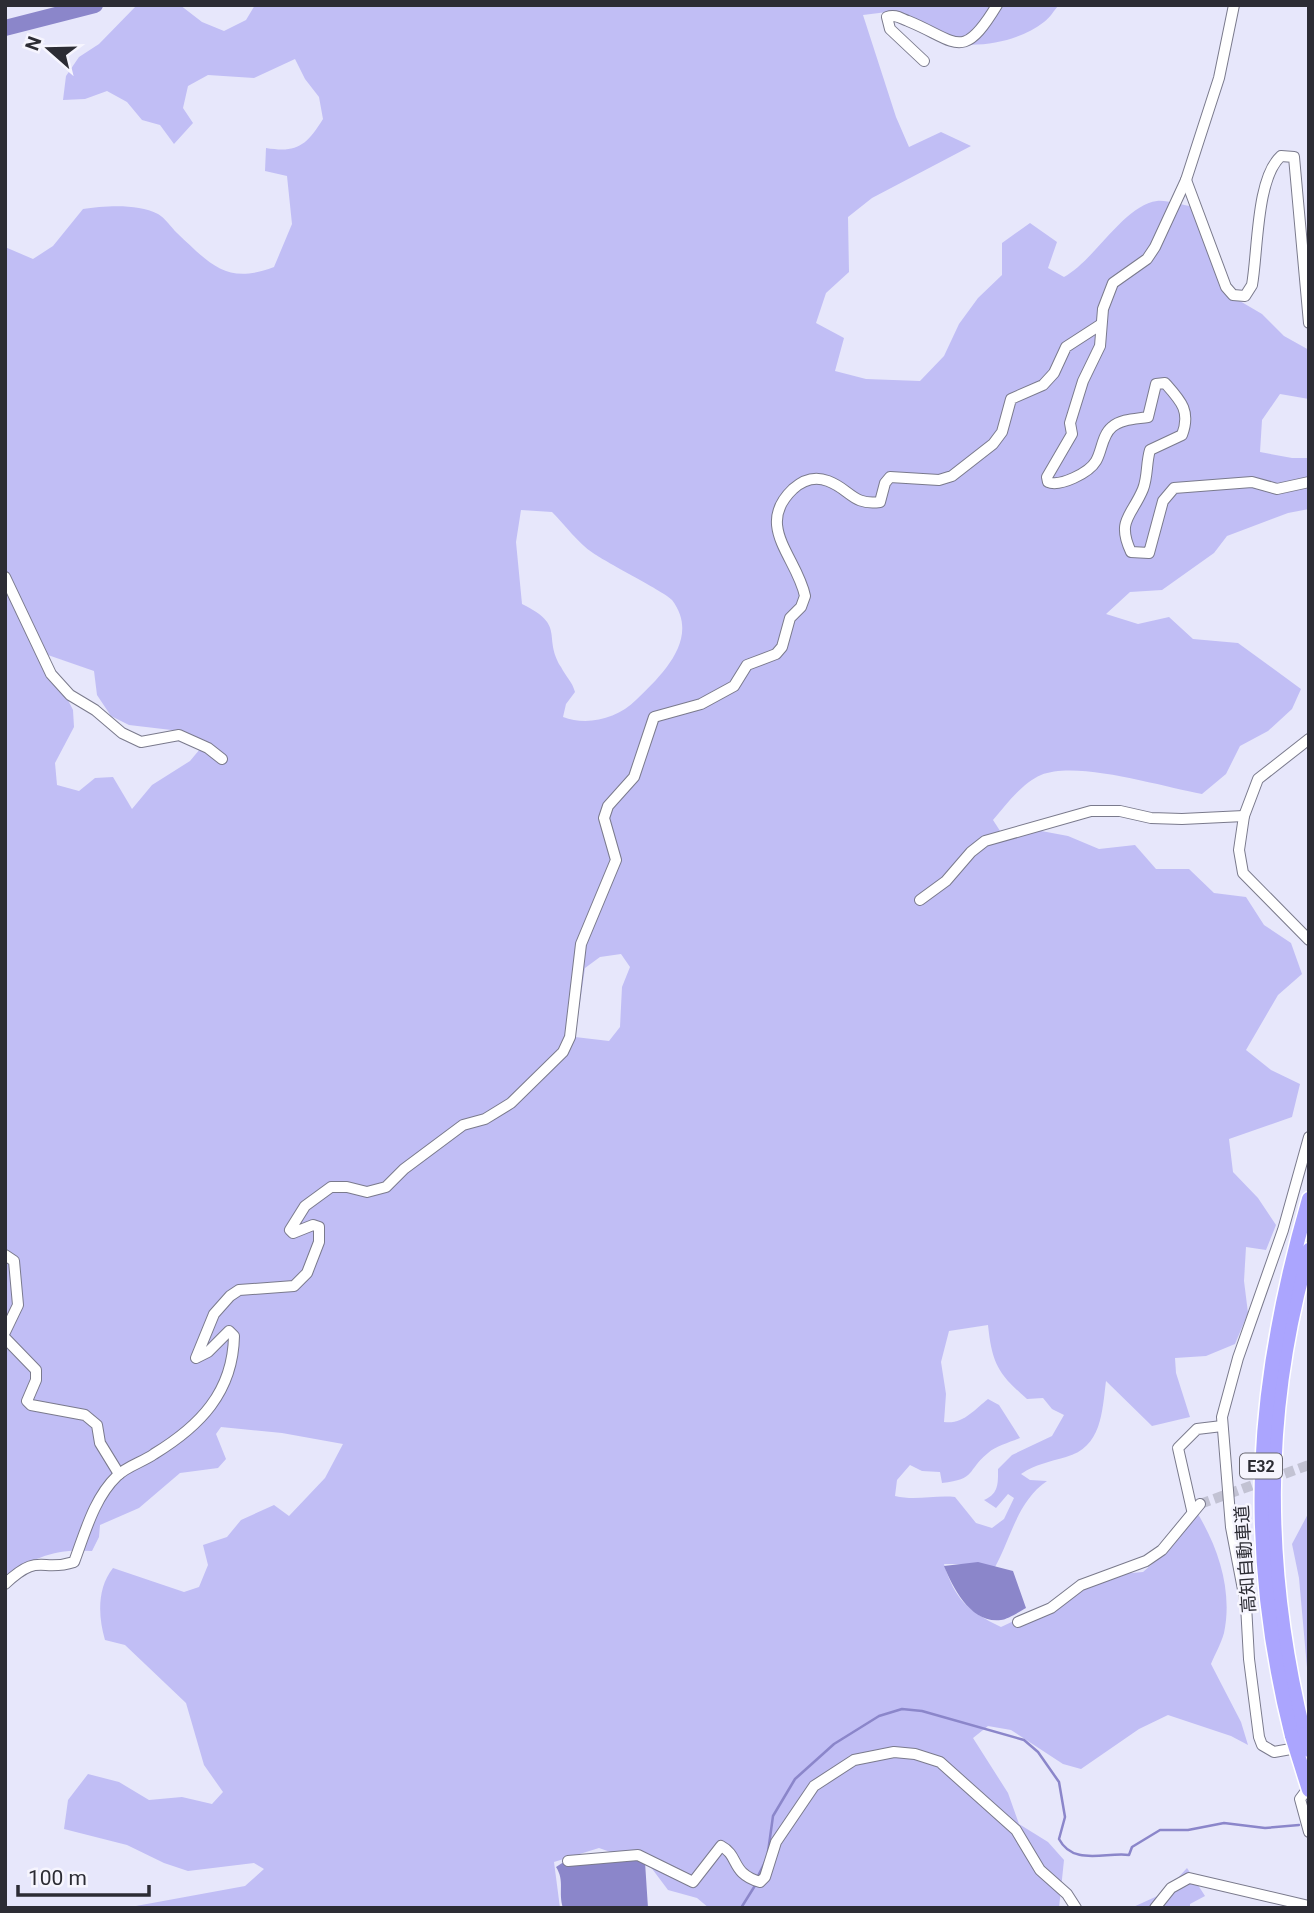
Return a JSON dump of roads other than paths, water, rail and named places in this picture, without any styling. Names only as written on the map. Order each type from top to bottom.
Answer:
[{"type":"highway","name":"高知自動車道","points":[[1309,1199],[1282,1301],[1268,1374],[1260,1491],[1264,1594],[1274,1657],[1301,1738],[1309,1751]]},
{"type":"highway","name":"高知自動車道","points":[[1309,1250],[1293,1313],[1282,1374],[1273,1489],[1277,1592],[1309,1789]]},
{"type":"street","points":[[925,61],[890,29],[887,17],[896,16],[918,25],[943,40],[965,42],[978,34],[997,5]]},
{"type":"street","points":[[1234,5],[1219,78],[1186,180],[1147,259],[1113,283],[1100,325],[1100,346],[1083,381],[1070,423],[1072,434],[1047,477],[1048,482],[1053,484],[1063,482],[1094,464],[1107,432],[1125,420],[1148,416],[1156,384],[1165,383],[1181,401],[1187,425],[1182,435],[1150,450],[1142,492],[1127,515],[1124,530],[1131,552],[1149,553],[1163,501],[1174,488],[1252,482],[1277,489],[1309,482]]},
{"type":"street","points":[[1186,180],[1226,287],[1233,295],[1245,296],[1252,285],[1264,187],[1273,163],[1282,156],[1294,158],[1309,323]]},
{"type":"street","points":[[5,1584],[31,1564],[64,1565],[74,1562],[93,1511],[119,1474],[188,1431],[209,1411],[224,1389],[234,1336],[229,1331],[202,1357],[195,1355],[214,1314],[239,1290],[294,1286],[307,1273],[319,1242],[319,1227],[313,1225],[293,1233],[290,1230],[294,1219],[315,1196],[331,1187],[347,1187],[367,1192],[386,1186],[404,1169],[463,1125],[485,1119],[511,1103],[563,1052],[570,1037],[581,944],[616,860],[604,818],[608,806],[634,777],[654,717],[701,704],[734,686],[747,666],[768,658],[782,647],[790,618],[801,607],[805,596],[802,584],[776,528],[781,503],[795,487],[809,479],[820,478],[834,483],[863,503],[880,502],[885,482],[890,477],[939,480],[952,476],[1003,432],[1011,399],[1043,385],[1055,373],[1066,346],[1100,325]]},
{"type":"street","points":[[5,577],[51,674],[70,695],[95,710],[122,733],[141,742],[179,735],[208,748],[222,759]]},
{"type":"street","points":[[1309,739],[1258,779],[1244,816],[1239,850],[1243,873],[1309,940]]},
{"type":"street","points":[[920,900],[946,881],[971,852],[985,841],[1091,811],[1120,811],[1151,818],[1244,816]]},
{"type":"street","points":[[1301,1738],[1275,1752],[1262,1745],[1259,1737],[1249,1660],[1246,1605],[1231,1527],[1222,1426],[1225,1399],[1283,1230],[1309,1137]]},
{"type":"street","points":[[5,1255],[14,1261],[18,1305],[5,1332]]},
{"type":"street","points":[[5,1338],[36,1370],[36,1380],[27,1401],[31,1405],[85,1415],[97,1425],[100,1443],[119,1474]]},
{"type":"street","points":[[1018,1622],[1051,1608],[1080,1585],[1146,1561],[1162,1550],[1196,1507],[1178,1448],[1196,1429],[1222,1426]]},
{"type":"street","points":[[568,1861],[638,1855],[692,1882],[721,1846],[726,1849],[742,1875],[756,1881],[764,1880],[776,1842],[814,1786],[854,1760],[894,1752],[915,1754],[940,1762],[1016,1830],[1040,1870],[1067,1894],[1076,1908]]},
{"type":"street","points":[[1309,1789],[1301,1795],[1300,1804],[1309,1832]]},
{"type":"street","points":[[1155,1908],[1171,1888],[1189,1878],[1309,1906]]},
{"type":"waterway","points":[[5,28],[95,5]]},
{"type":"waterway","points":[[768,1852],[773,1816],[795,1779],[834,1744],[879,1716],[902,1709],[922,1711],[1024,1740],[1038,1752],[1059,1782],[1065,1817],[1059,1839],[1065,1847],[1081,1855],[1129,1855],[1132,1847],[1160,1830],[1188,1830],[1224,1823],[1265,1828],[1299,1825]]},
{"type":"waterway","points":[[757,1878],[765,1862]]},
{"type":"waterway","points":[[741,1908],[756,1884]]},
{"type":"tunnel","points":[[1200,1504],[1309,1465]]}]
